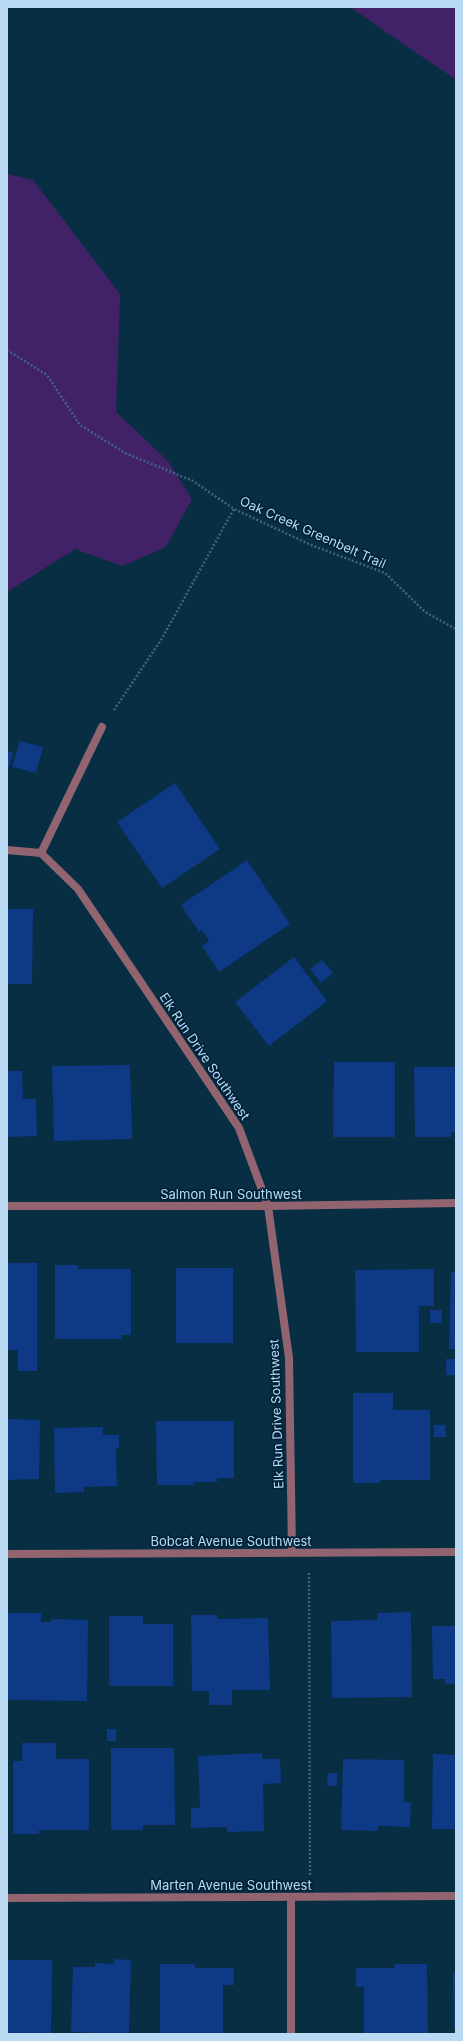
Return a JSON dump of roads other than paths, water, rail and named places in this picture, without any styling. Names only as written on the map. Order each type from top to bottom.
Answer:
[{"type":"street","points":[[7,850],[41,854],[102,727]]},
{"type":"street","name":"Elk Run Drive Southwest","points":[[41,854],[78,889],[240,1128],[268,1206],[289,1358],[292,1552]]},
{"type":"street","name":"Salmon Run Southwest","points":[[7,1206],[268,1206],[456,1203]]},
{"type":"street","name":"Bobcat Avenue Southwest","points":[[7,1554],[456,1552]]},
{"type":"street","name":"Marten Avenue Southwest","points":[[7,1898],[291,1898],[456,1896]]},
{"type":"street","points":[[291,1898],[291,2034]]}]
